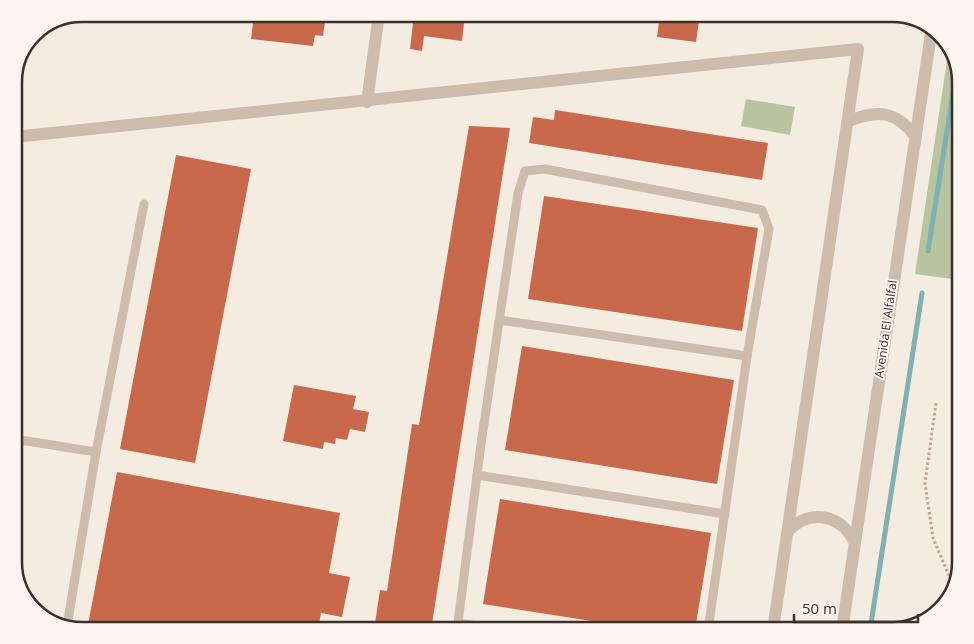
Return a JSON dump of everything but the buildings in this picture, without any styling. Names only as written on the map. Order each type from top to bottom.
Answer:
[{"type":"street","points":[[367,102],[378,23]]},
{"type":"street","name":"Avenida El Alfalfal","points":[[843,622],[931,37]]},
{"type":"street","points":[[23,136],[367,102],[858,49],[849,121],[774,622]]},
{"type":"street","points":[[849,121],[868,114],[886,114],[902,121],[916,137]]},
{"type":"street","points":[[789,530],[804,519],[823,516],[840,522],[855,543]]},
{"type":"lane","points":[[459,622],[476,475],[518,193],[524,171],[545,169],[762,210],[769,229],[747,356],[709,622]]},
{"type":"lane","points":[[68,619],[96,452],[144,204]]},
{"type":"lane","points":[[499,320],[747,356]]},
{"type":"lane","points":[[23,440],[96,452]]},
{"type":"lane","points":[[476,475],[725,514]]},
{"type":"path","points":[[936,403],[925,483],[933,538],[949,576]]},
{"type":"green space","points":[[947,61],[952,82],[952,279],[915,274]]},
{"type":"green space","points":[[746,99],[795,107],[790,135],[741,126]]},
{"type":"waterway","points":[[928,251],[952,100]]},
{"type":"waterway","points":[[871,622],[922,293]]}]
